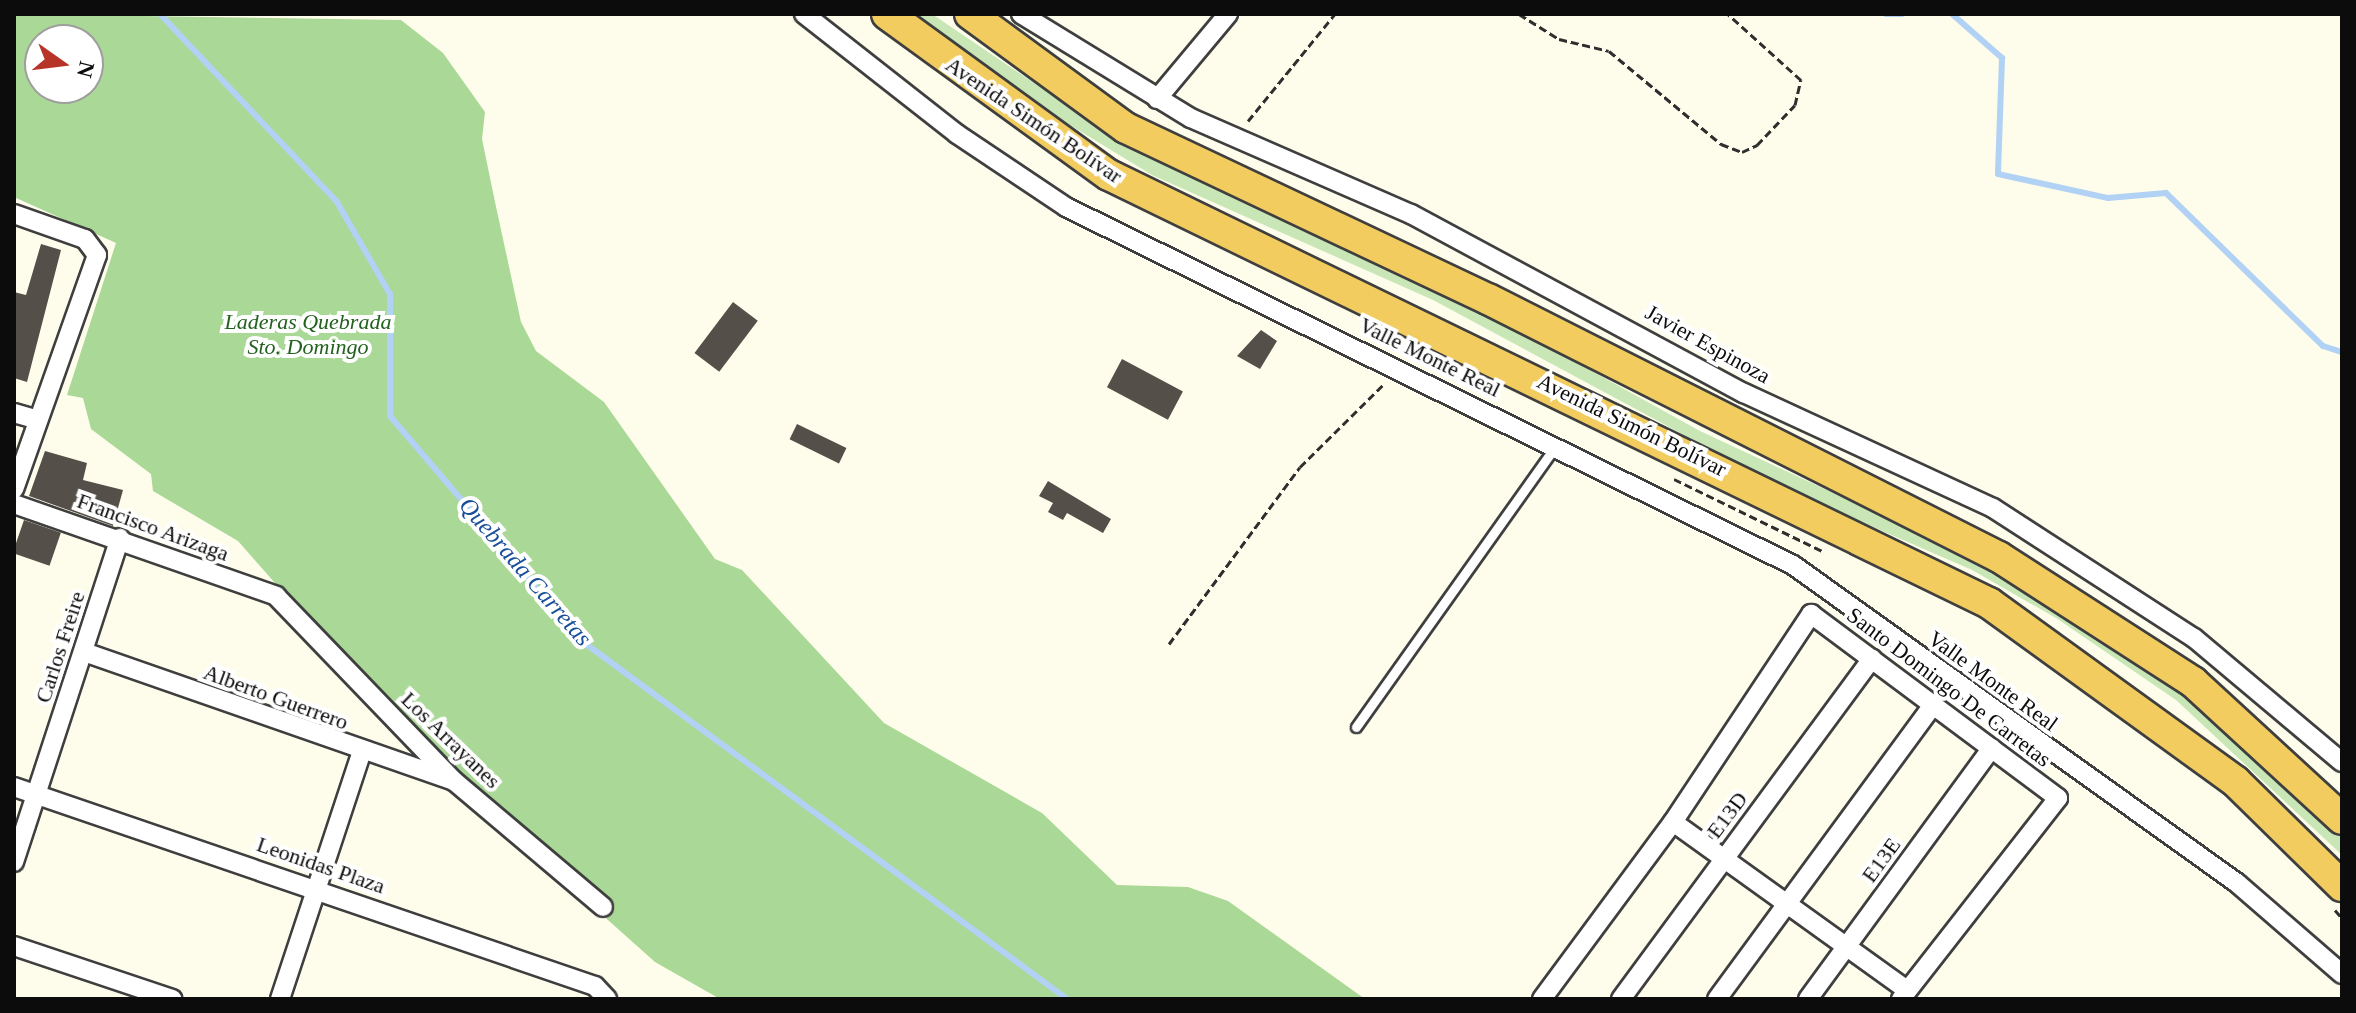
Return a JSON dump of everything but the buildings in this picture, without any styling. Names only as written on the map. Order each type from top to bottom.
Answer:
[{"type":"highway","name":"Avenida Simón Bolívar","points":[[887,14],[1109,175],[1989,603],[2235,781],[2333,892]]},
{"type":"highway","name":"Avenida Simón Bolívar","points":[[970,14],[1126,128],[1488,299],[1999,557],[2193,682],[2342,819]]},
{"type":"street","name":"Valle Monte Real","points":[[804,14],[957,134],[1066,207],[1557,445],[1793,565],[1941,674],[2237,883],[2342,974]]},
{"type":"street","name":"Javier Espinoza","points":[[1021,14],[1157,99],[1411,214],[1744,393],[1993,508],[2194,638],[2342,762]]},
{"type":"street","points":[[1157,99],[1228,14]]},
{"type":"street","points":[[14,214],[85,239],[97,255],[14,489]]},
{"type":"street","points":[[14,413],[38,420]]},
{"type":"street","name":"Francisco Arizaga","points":[[14,504],[120,538],[276,596]]},
{"type":"street","name":"Carlos Freire","points":[[14,862],[120,538]]},
{"type":"street","name":"Los Arrayanes","points":[[276,596],[454,781],[603,907]]},
{"type":"street","name":"Santo Domingo De Carretas","points":[[1673,822],[1811,614],[1992,748],[2058,798],[1904,995]]},
{"type":"street","name":"Alberto Guerrero","points":[[84,652],[361,754],[454,781]]},
{"type":"street","name":"E13D","points":[[1621,999],[1872,659]]},
{"type":"street","points":[[1717,999],[1787,904],[1927,701],[1941,674]]},
{"type":"street","points":[[1949,717],[1969,694]]},
{"type":"street","name":"E13E","points":[[1808,999],[1992,748]]},
{"type":"street","points":[[280,999],[361,754]]},
{"type":"street","name":"Leonidas Plaza","points":[[14,787],[317,888],[595,986],[607,999]]},
{"type":"street","points":[[1542,999],[1673,822],[1846,947],[1904,995]]},
{"type":"street","points":[[14,946],[172,999]]},
{"type":"lane","points":[[1356,727],[1557,445]]},
{"type":"path","points":[[1236,137],[1335,14]]},
{"type":"path","points":[[1519,14],[1559,39],[1609,51],[1721,144],[1742,152],[1795,105],[1801,80],[1728,14]]},
{"type":"path","points":[[1169,644],[1300,467],[1395,367]]},
{"type":"path","points":[[1661,472],[1830,555]]},
{"type":"path","points":[[2333,892],[2342,918]]},
{"type":"green space","name":"Laderas Quebrada Sto. Domingo","points":[[14,14],[401,20],[443,53],[485,112],[482,139],[495,202],[521,322],[536,351],[604,402],[715,559],[742,570],[884,723],[1042,813],[1117,885],[1188,887],[1228,901],[1365,999],[720,999],[655,962],[441,771],[238,541],[153,491],[151,474],[91,429],[83,398],[67,395],[116,243],[14,197]]},
{"type":"green space","points":[[915,14],[932,14],[1130,148],[1489,314],[1700,431],[1979,561],[2210,709],[2342,832],[2342,855],[2176,700],[2056,618],[1972,570],[1777,485],[1433,300],[1152,175],[1014,91]]},
{"type":"waterway","name":"Quebrada Carretas","points":[[160,14],[337,202],[390,294],[390,416],[582,641],[1067,999]]},
{"type":"waterway","points":[[1886,14],[1902,14]]},
{"type":"waterway","points":[[1952,14],[2002,58],[1998,174],[2108,198],[2166,193],[2323,346],[2342,352]]}]
